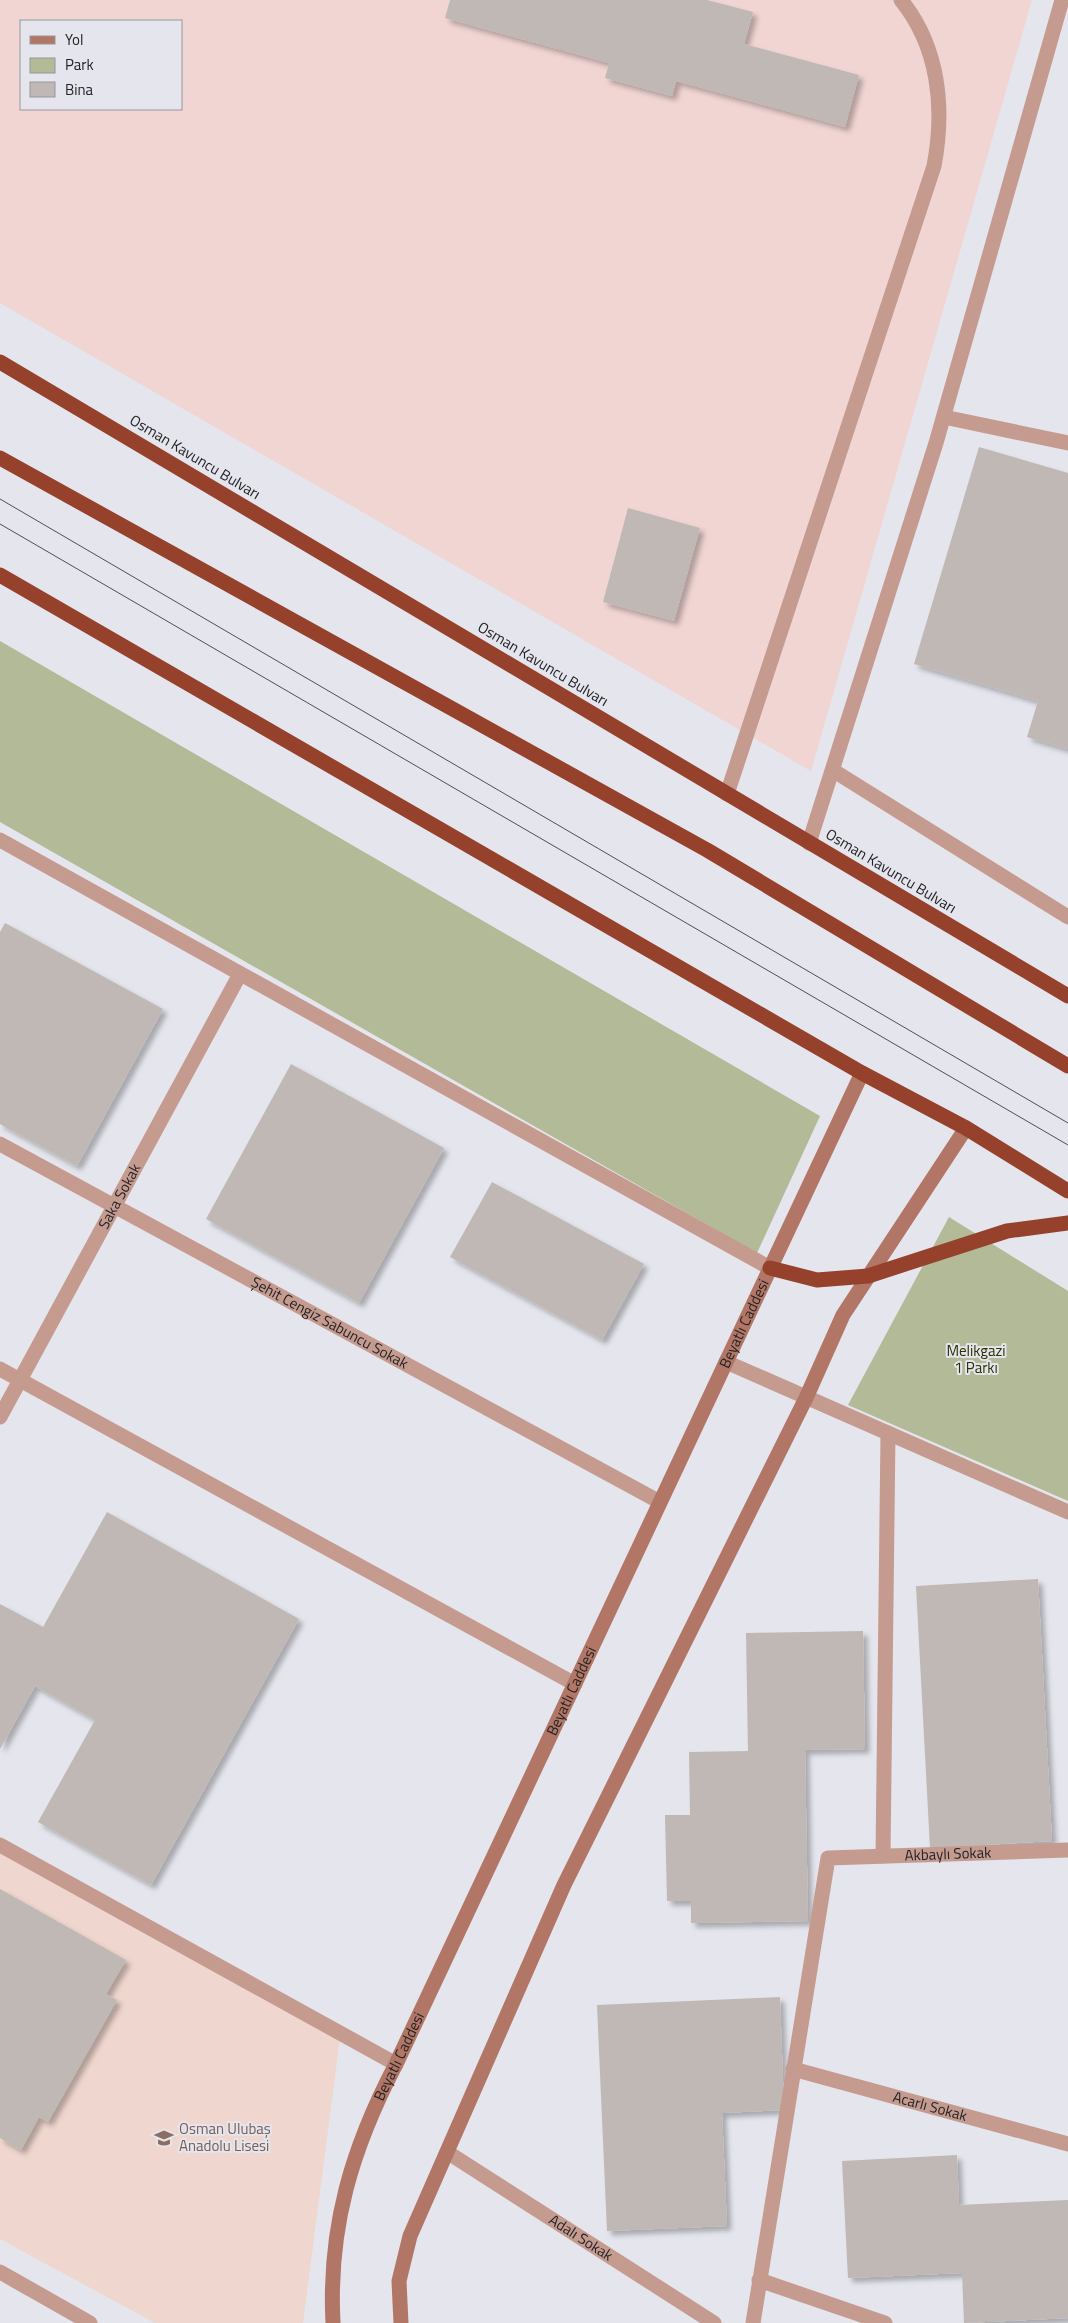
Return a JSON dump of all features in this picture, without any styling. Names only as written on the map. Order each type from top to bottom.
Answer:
[{"type":"highway","name":"Osman Kavuncu Bulvarı","points":[[0,362],[1068,996]]},
{"type":"highway","points":[[0,458],[707,850],[1068,1066]]},
{"type":"highway","points":[[0,575],[862,1073],[966,1128],[1068,1191]]},
{"type":"highway","points":[[770,1268],[817,1280],[868,1276],[1007,1231],[1068,1223]]},
{"type":"street","points":[[727,794],[934,166],[939,140],[938,87],[923,36],[911,12],[901,0]]},
{"type":"street","points":[[809,843],[834,772],[944,417],[1062,0]]},
{"type":"street","points":[[944,417],[1068,443]]},
{"type":"street","points":[[834,772],[1068,917]]},
{"type":"street","points":[[0,840],[770,1268]]},
{"type":"street","name":"Saka Sokak","points":[[0,1417],[240,974]]},
{"type":"street","name":"Beyatlı Caddesi","points":[[333,2323],[333,2254],[340,2206],[354,2157],[372,2109],[396,2064],[862,1073]]},
{"type":"street","points":[[401,2323],[399,2281],[403,2258],[410,2236],[564,1885],[806,1398],[843,1315],[966,1128]]},
{"type":"street","name":"Şehit Cengiz Sabuncu Sokak","points":[[0,1144],[660,1502]]},
{"type":"street","points":[[726,1362],[1068,1512]]},
{"type":"street","points":[[0,1369],[575,1684]]},
{"type":"street","points":[[883,1856],[888,1433]]},
{"type":"street","points":[[0,1845],[396,2064]]},
{"type":"street","name":"Akbaylı Sokak","points":[[793,2070],[828,1858],[1068,1850]]},
{"type":"street","points":[[752,2323],[793,2070]]},
{"type":"street","name":"Acarlı Sokak","points":[[793,2070],[1068,2144]]},
{"type":"street","name":"Adalı Sokak","points":[[447,2152],[714,2323]]},
{"type":"street","points":[[0,2272],[90,2323]]},
{"type":"street","points":[[759,2280],[885,2323]]},
{"type":"shaded area","points":[[0,0],[1032,0],[811,771],[0,303]]},
{"type":"shaded area","name":"Osman Ulubaş Anadolu Lisesi","points":[[0,1852],[340,2038],[303,2323],[155,2323],[0,2239]]},
{"type":"green space","points":[[0,641],[820,1116],[757,1253],[0,822]]},
{"type":"green space","name":"Melikgazi 1 Parkı","points":[[949,1217],[1068,1291],[1068,1501],[848,1405]]},
{"type":"building","points":[[450,0],[707,0],[753,12],[744,44],[859,75],[845,127],[676,81],[672,96],[605,78],[609,63],[445,18]]},
{"type":"building","points":[[979,447],[1068,473],[1068,749],[1027,737],[1038,701],[914,664]]},
{"type":"building","points":[[628,508],[700,528],[674,621],[603,602]]},
{"type":"building","points":[[5,923],[163,1009],[77,1166],[0,1124],[0,932]]},
{"type":"building","points":[[291,1064],[444,1148],[359,1303],[206,1219]]},
{"type":"building","points":[[492,1182],[644,1264],[602,1340],[450,1257]]},
{"type":"building","points":[[107,1512],[299,1619],[151,1885],[38,1822],[95,1720],[35,1686],[0,1749],[0,1604],[43,1627]]},
{"type":"building","points":[[1038,1579],[1052,1841],[930,1848],[916,1586]]},
{"type":"building","points":[[863,1631],[865,1749],[805,1750],[808,1921],[691,1923],[691,1901],[667,1901],[665,1815],[690,1815],[689,1752],[748,1751],[746,1633]]},
{"type":"building","points":[[0,1889],[126,1960],[106,1994],[117,2000],[48,2122],[39,2117],[21,2150],[0,2138]]},
{"type":"building","points":[[780,1997],[784,2110],[722,2113],[727,2226],[607,2231],[597,2005]]},
{"type":"building","points":[[957,2155],[959,2205],[1068,2200],[1068,2318],[964,2323],[962,2273],[848,2278],[842,2161]]},
{"type":"tram line","points":[[0,499],[1068,1123]]},
{"type":"tram line","points":[[0,524],[1068,1145]]},
{"type":"place","name":"Osman Ulubaş Anadolu Lisesi","points":[[164,2138]]}]
